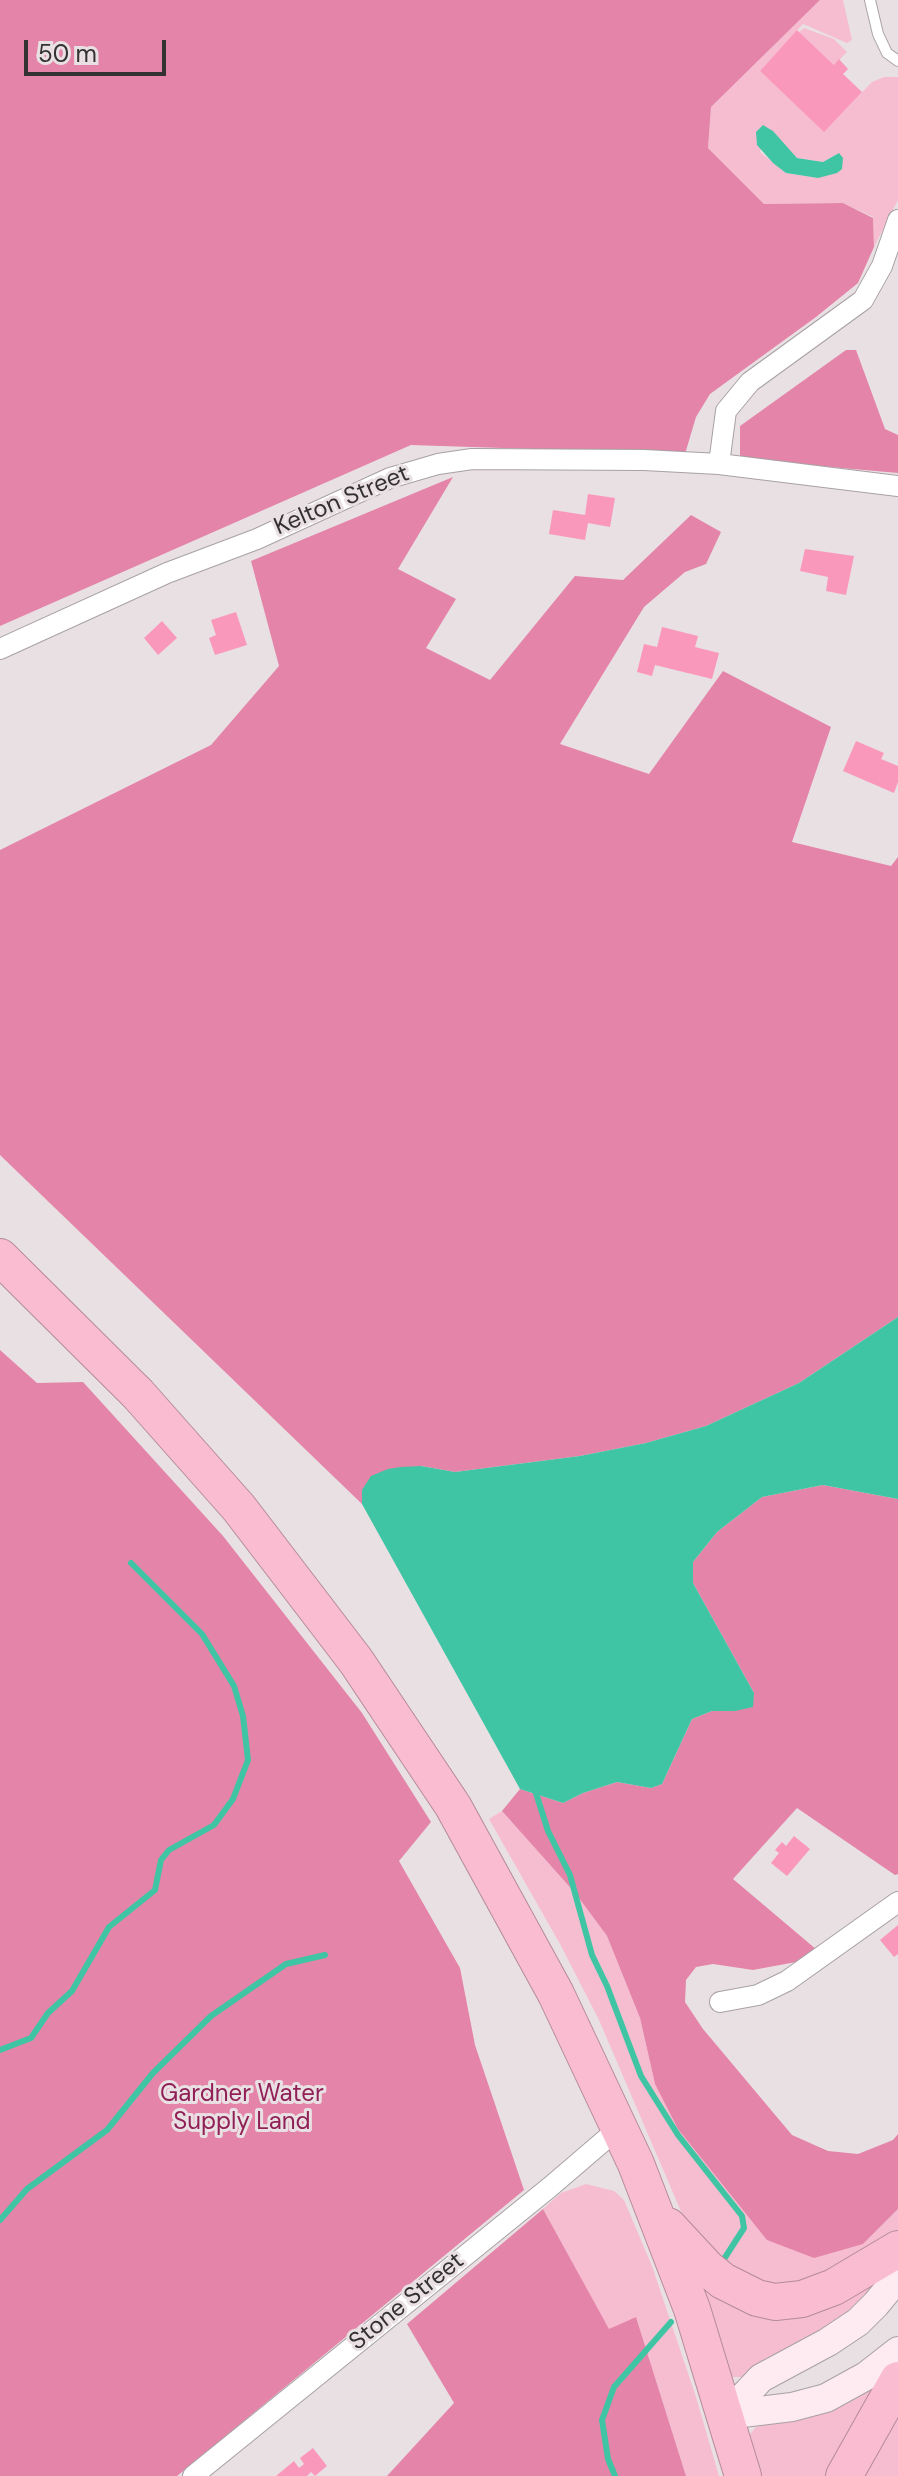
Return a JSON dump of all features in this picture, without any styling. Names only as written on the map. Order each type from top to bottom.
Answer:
[{"type":"highway","points":[[0,1257],[138,1394],[198,1460],[279,1558],[356,1661],[422,1757],[480,1852],[563,2006],[620,2127],[692,2309],[743,2476]]},
{"type":"highway","points":[[654,2209],[707,2268],[723,2281],[757,2298],[775,2302],[802,2299],[834,2287],[898,2249]]},
{"type":"highway","points":[[844,2476],[898,2380]]},
{"type":"street","points":[[719,464],[726,411],[750,382],[863,300],[882,266],[898,220]]},
{"type":"street","name":"Kelton Street","points":[[0,649],[167,573],[257,539],[414,469],[472,459],[644,460],[719,464],[898,486]]},
{"type":"street","points":[[720,2002],[758,1995],[787,1981],[898,1902]]},
{"type":"street","name":"Stone Street","points":[[193,2476],[620,2127]]},
{"type":"street","points":[[726,2415],[761,2378],[858,2322],[898,2277]]},
{"type":"street","points":[[726,2415],[792,2407],[826,2398],[866,2376],[898,2351]]},
{"type":"lane","points":[[870,0],[878,34],[887,53],[898,61]]},
{"type":"shaded area","points":[[820,0],[843,0],[852,40],[847,43],[803,24],[760,71],[824,131],[872,82],[884,77],[898,77],[898,200],[874,247],[873,217],[843,203],[764,204],[708,148],[711,107]],"holes":[[[768,127],[797,158],[823,162],[837,154],[818,178],[786,173],[760,152]]]},
{"type":"shaded area","points":[[804,28],[834,39],[847,52],[834,65],[799,32]]},
{"type":"shaded area","points":[[763,125],[773,131],[797,158],[823,162],[839,153],[843,158],[842,169],[818,178],[786,173],[757,145],[756,132]]},
{"type":"shaded area","points":[[898,1317],[898,1499],[823,1485],[762,1497],[717,1532],[693,1562],[693,1583],[754,1693],[753,1707],[712,1711],[692,1719],[662,1784],[651,1788],[617,1782],[563,1803],[520,1789],[362,1504],[362,1490],[371,1476],[401,1467],[421,1466],[455,1472],[580,1456],[646,1443],[706,1426],[799,1383]]},
{"type":"shaded area","points":[[502,1811],[576,1894],[607,1936],[640,2018],[655,2084],[863,2244],[898,2209],[898,2230],[872,2251],[806,2283],[771,2286],[742,2281],[695,2244],[599,2020],[489,1819]]},
{"type":"shaded area","points":[[586,2184],[614,2191],[624,2200],[652,2266],[719,2476],[686,2476],[636,2317],[609,2330],[543,2209],[561,2193]]},
{"type":"shaded area","points":[[884,2270],[865,2305],[765,2359],[743,2377],[732,2377],[705,2291],[711,2285],[726,2296]]},
{"type":"shaded area","points":[[881,2377],[832,2476],[761,2476],[750,2434],[756,2427],[811,2412]]},
{"type":"shaded area","points":[[898,2397],[898,2476],[852,2476]]},
{"type":"green space","points":[[0,0],[820,0],[711,107],[708,148],[764,204],[843,203],[873,218],[874,247],[858,283],[710,394],[696,417],[685,454],[411,445],[0,626]]},
{"type":"green space","points":[[846,350],[856,350],[885,429],[898,435],[898,473],[740,459],[740,426]]},
{"type":"green space","points":[[453,477],[398,569],[456,599],[426,648],[490,680],[575,576],[623,580],[691,515],[721,532],[706,564],[685,572],[644,607],[560,744],[649,774],[723,671],[831,727],[792,842],[891,866],[898,857],[898,1317],[799,1383],[706,1426],[646,1443],[580,1456],[455,1472],[421,1466],[362,1490],[362,1504],[0,1155],[0,850],[211,745],[279,666],[251,561]]},
{"type":"green space","name":"Gardner Water Supply Land","points":[[0,1350],[37,1383],[83,1382],[223,1536],[362,1713],[431,1822],[399,1861],[460,1968],[475,2045],[524,2190],[177,2476],[0,2476]]},
{"type":"green space","points":[[823,1485],[898,1499],[898,1874],[895,1875],[797,1808],[733,1879],[817,1950],[796,1962],[753,1970],[713,1964],[696,1967],[686,1980],[685,2002],[703,2029],[792,2135],[828,2151],[858,2154],[893,2140],[898,2134],[898,2209],[863,2244],[814,2258],[767,2240],[678,2129],[655,2084],[640,2018],[607,1936],[576,1894],[502,1811],[520,1789],[563,1803],[617,1782],[651,1788],[662,1784],[692,1719],[712,1711],[735,1711],[754,1693],[693,1583],[693,1562],[717,1532],[762,1497]]},
{"type":"green space","points":[[543,2209],[609,2329],[636,2317],[686,2476],[387,2476],[454,2403],[407,2324]]},
{"type":"building","points":[[797,30],[834,65],[839,59],[848,69],[843,74],[862,92],[824,132],[760,71]]},
{"type":"building","points":[[588,494],[615,498],[610,527],[588,523],[585,540],[549,534],[553,510],[585,515]]},
{"type":"building","points":[[805,549],[854,556],[846,595],[826,591],[828,577],[800,571]]},
{"type":"building","points":[[236,612],[247,645],[215,655],[209,638],[216,635],[211,620]]},
{"type":"building","points":[[162,621],[177,638],[158,655],[144,638]]},
{"type":"building","points":[[662,627],[698,636],[695,647],[719,653],[712,679],[655,665],[652,676],[637,672],[644,644],[657,647]]},
{"type":"building","points":[[856,741],[884,753],[881,759],[898,766],[894,793],[843,771]]},
{"type":"building","points":[[794,1836],[810,1849],[787,1876],[771,1863],[779,1853],[775,1850],[782,1842],[786,1846]]},
{"type":"building","points":[[898,1925],[898,1954],[894,1957],[880,1940]]},
{"type":"building","points":[[313,2448],[327,2466],[315,2476],[311,2472],[307,2476],[276,2476],[294,2461],[299,2468],[304,2464],[300,2458]]},
{"type":"waterway","points":[[0,2050],[31,2038],[48,2013],[72,1991],[109,1927],[155,1890],[161,1860],[169,1850],[214,1825],[233,1799],[248,1760],[243,1716],[234,1686],[202,1634],[131,1563]]},
{"type":"waterway","points":[[535,1790],[548,1831],[570,1875],[592,1955],[641,2076],[678,2135],[742,2216],[744,2228],[724,2259]]},
{"type":"waterway","points":[[0,2220],[27,2189],[107,2130],[153,2073],[211,2016],[286,1964],[325,1955]]},
{"type":"waterway","points":[[615,2476],[608,2459],[602,2420],[614,2387],[671,2322]]}]
